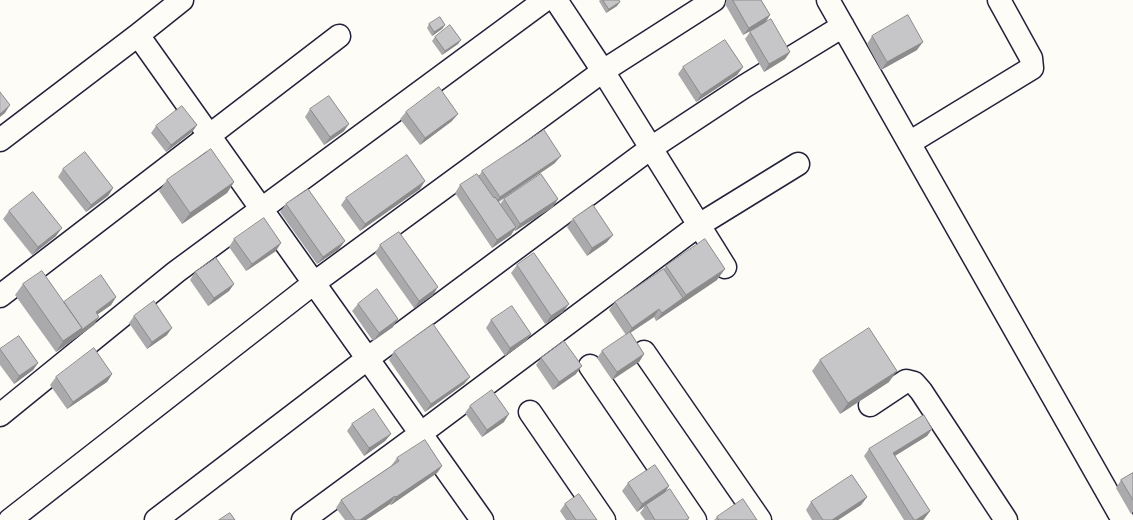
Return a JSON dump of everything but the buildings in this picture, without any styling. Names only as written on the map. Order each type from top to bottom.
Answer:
[{"type":"street","points":[[0,140],[182,0]]},
{"type":"street","points":[[0,415],[176,272],[545,0]]},
{"type":"street","points":[[556,0],[603,71],[725,267]]},
{"type":"street","points":[[10,520],[314,283],[603,71],[714,0]]},
{"type":"street","points":[[828,0],[1123,520]]},
{"type":"street","points":[[909,143],[1032,68],[1031,58],[999,0]]},
{"type":"street","points":[[156,520],[367,359],[651,148],[744,86],[843,26]]},
{"type":"street","points":[[138,35],[482,520]]},
{"type":"street","points":[[0,296],[338,36]]},
{"type":"street","points":[[303,520],[699,225],[798,164]]},
{"type":"street","points":[[644,352],[760,520]]},
{"type":"street","points":[[590,366],[696,520]]},
{"type":"street","points":[[870,406],[906,381],[914,383],[933,407],[1006,520]]},
{"type":"street","points":[[530,412],[604,520]]},
{"type":"street","points":[[0,513],[5,520]]}]
